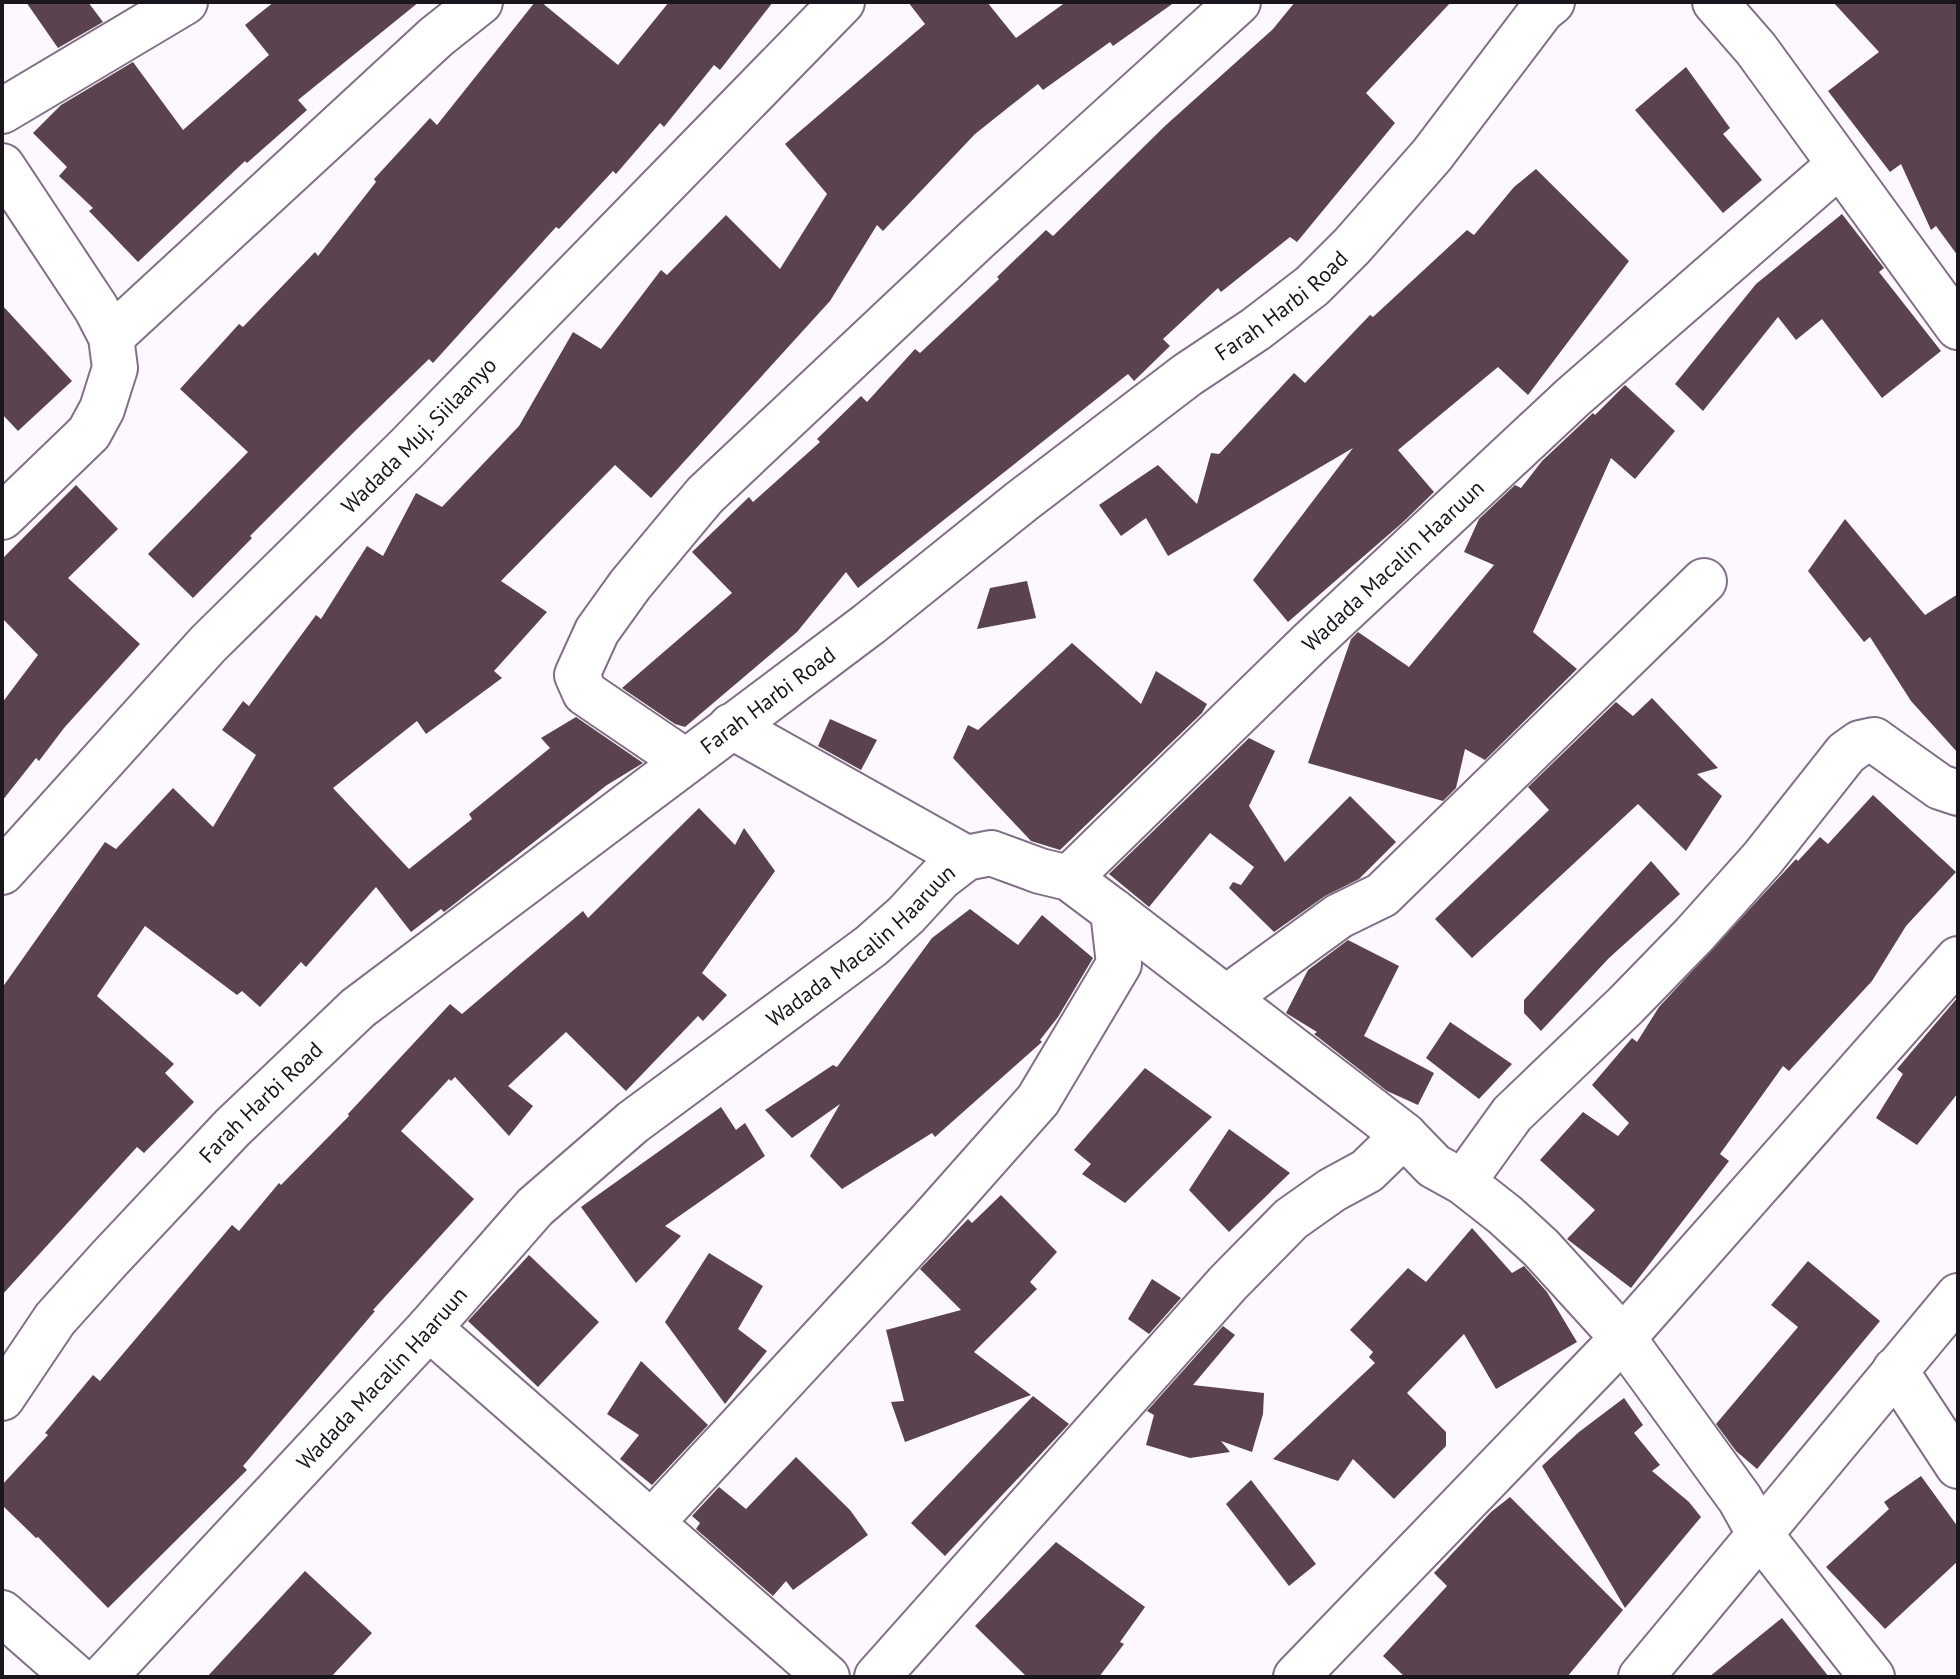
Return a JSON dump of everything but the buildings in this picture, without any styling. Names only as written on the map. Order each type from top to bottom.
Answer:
[{"type":"street","points":[[2,111],[185,2]]},
{"type":"street","points":[[111,337],[436,37],[480,2]]},
{"type":"street","name":"Wadada Muj. Siilaanyo","points":[[2,872],[208,644],[408,447],[842,2]]},
{"type":"street","points":[[685,761],[585,693],[577,675],[597,631],[630,585],[705,495],[977,239],[1238,2]]},
{"type":"street","points":[[1715,2],[1756,49],[1958,327]]},
{"type":"street","name":"Farah Harbi Road","points":[[2,1398],[55,1319],[109,1259],[232,1128],[358,1008],[869,624],[1022,501],[1187,375],[1256,329],[1312,286],[1352,246],[1432,155],[1541,5]]},
{"type":"street","name":"Wadada Macalin Haaruun","points":[[104,1677],[429,1328],[535,1207],[633,1122],[871,946],[906,915],[940,878],[966,858],[991,853],[1069,878],[1311,642],[1573,397],[1839,165]]},
{"type":"street","points":[[2,166],[96,308],[111,337],[115,368],[102,409],[89,433],[2,517]]},
{"type":"street","points":[[1226,998],[1339,916],[1382,895],[1704,581]]},
{"type":"street","points":[[731,726],[966,858]]},
{"type":"street","points":[[1463,1182],[1512,1114],[1694,935],[1763,858],[1846,753],[1860,743],[1874,740],[1940,787],[1958,793]]},
{"type":"street","points":[[1069,878],[1404,1135],[1434,1166],[1463,1182],[1541,1248],[1623,1338],[1740,1499],[1759,1533],[1872,1677]]},
{"type":"street","points":[[652,1522],[1038,1100],[1119,964],[1113,911]]},
{"type":"street","points":[[1296,1677],[1623,1338],[1958,959]]},
{"type":"street","points":[[877,1677],[1228,1283],[1291,1219],[1332,1190],[1367,1171],[1404,1135]]},
{"type":"street","points":[[1641,1677],[1958,1296]]},
{"type":"street","points":[[429,1328],[827,1677]]},
{"type":"street","points":[[1895,1370],[1958,1466]]},
{"type":"street","points":[[2,1613],[75,1677]]}]
